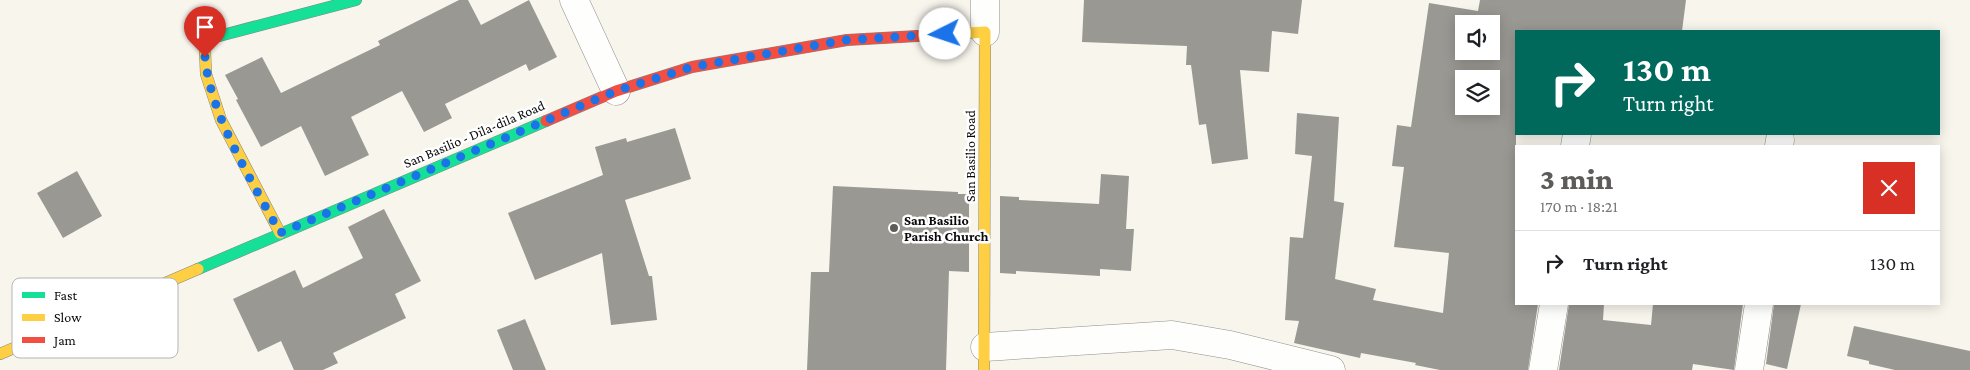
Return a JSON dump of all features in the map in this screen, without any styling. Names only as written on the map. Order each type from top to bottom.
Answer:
[{"type":"street","points":[[280,233],[221,120],[206,74],[204,40],[356,0]]},
{"type":"street","points":[[574,0],[616,91]]},
{"type":"street","points":[[984,0],[985,32]]},
{"type":"street","name":"San Basilio - Dila-dila Road","points":[[177,278],[616,91],[692,67],[846,40],[985,32]]},
{"type":"street","name":"San Basilio Road","points":[[985,32],[985,359]]},
{"type":"street","points":[[1543,370],[1554,305]]},
{"type":"street","points":[[1750,370],[1759,305]]},
{"type":"street","points":[[985,359],[1172,335],[1230,345],[1331,370]]},
{"type":"street","name":"San Basilio - Dila-dila Road","points":[[0,354],[12,350]]},
{"type":"building","points":[[459,0],[468,0],[481,25],[529,0],[557,57],[529,71],[526,64],[445,104],[452,118],[424,132],[402,91],[351,117],[369,155],[325,176],[301,126],[261,147],[225,75],[262,57],[281,93],[380,45],[378,41]]},
{"type":"building","points":[[1084,0],[1302,0],[1298,34],[1272,31],[1269,72],[1240,70],[1248,159],[1212,164],[1206,124],[1199,125],[1191,65],[1186,65],[1187,46],[1082,42]]},
{"type":"building","points":[[1480,0],[1686,0],[1682,30],[1515,30],[1515,305],[1538,305],[1528,370],[1440,370],[1415,365],[1416,363],[1361,353],[1360,358],[1294,343],[1299,321],[1285,320],[1290,237],[1303,238],[1312,156],[1295,154],[1297,113],[1339,117],[1334,201],[1344,203],[1335,279],[1376,289],[1373,300],[1443,313],[1449,253],[1394,247],[1404,167],[1392,166],[1397,125],[1411,127],[1429,3],[1478,11]]},
{"type":"building","points":[[675,128],[691,179],[625,200],[649,276],[652,276],[657,320],[611,325],[602,253],[535,280],[508,213],[603,175],[595,147],[626,138],[627,142]]},
{"type":"building","points":[[77,171],[102,216],[63,238],[37,193]]},
{"type":"building","points":[[1101,174],[1129,176],[1126,229],[1134,229],[1131,271],[1100,269],[1100,276],[1016,271],[1016,274],[1000,273],[1000,196],[1019,197],[1019,200],[1099,204]]},
{"type":"building","points":[[833,186],[969,194],[969,272],[949,271],[946,370],[807,370],[811,272],[829,272]]},
{"type":"building","points":[[384,209],[421,281],[395,294],[406,318],[333,353],[338,363],[323,370],[294,370],[281,341],[258,352],[233,299],[295,270],[303,288],[363,258],[348,227]]},
{"type":"building","points":[[1569,305],[1604,305],[1603,320],[1651,325],[1653,305],[1743,305],[1734,370],[1693,364],[1692,370],[1559,370]]},
{"type":"building","points":[[1774,305],[1801,305],[1787,369],[1766,364]]},
{"type":"building","points":[[525,319],[546,370],[513,370],[497,330]]},
{"type":"building","points":[[1854,326],[1970,351],[1970,370],[1895,370],[1869,364],[1869,361],[1847,356]]},
{"type":"traffic: fast","points":[[205,51],[204,40],[356,0]]},
{"type":"traffic: fast","points":[[198,269],[546,121]]},
{"type":"traffic: slow","points":[[935,35],[985,32],[984,370]]},
{"type":"traffic: slow","points":[[205,51],[206,74],[221,120],[280,233]]},
{"type":"traffic: slow","points":[[177,278],[198,269]]},
{"type":"traffic: slow","points":[[0,354],[12,349]]},
{"type":"traffic: jam","points":[[546,121],[616,91],[692,67],[847,40],[935,35]]},
{"type":"place","name":"San Basilio Parish Church","points":[[894,228]]},
{"type":"route","points":[[205,57],[206,74],[221,120],[280,233],[616,91],[692,67],[846,40],[945,34]]}]
